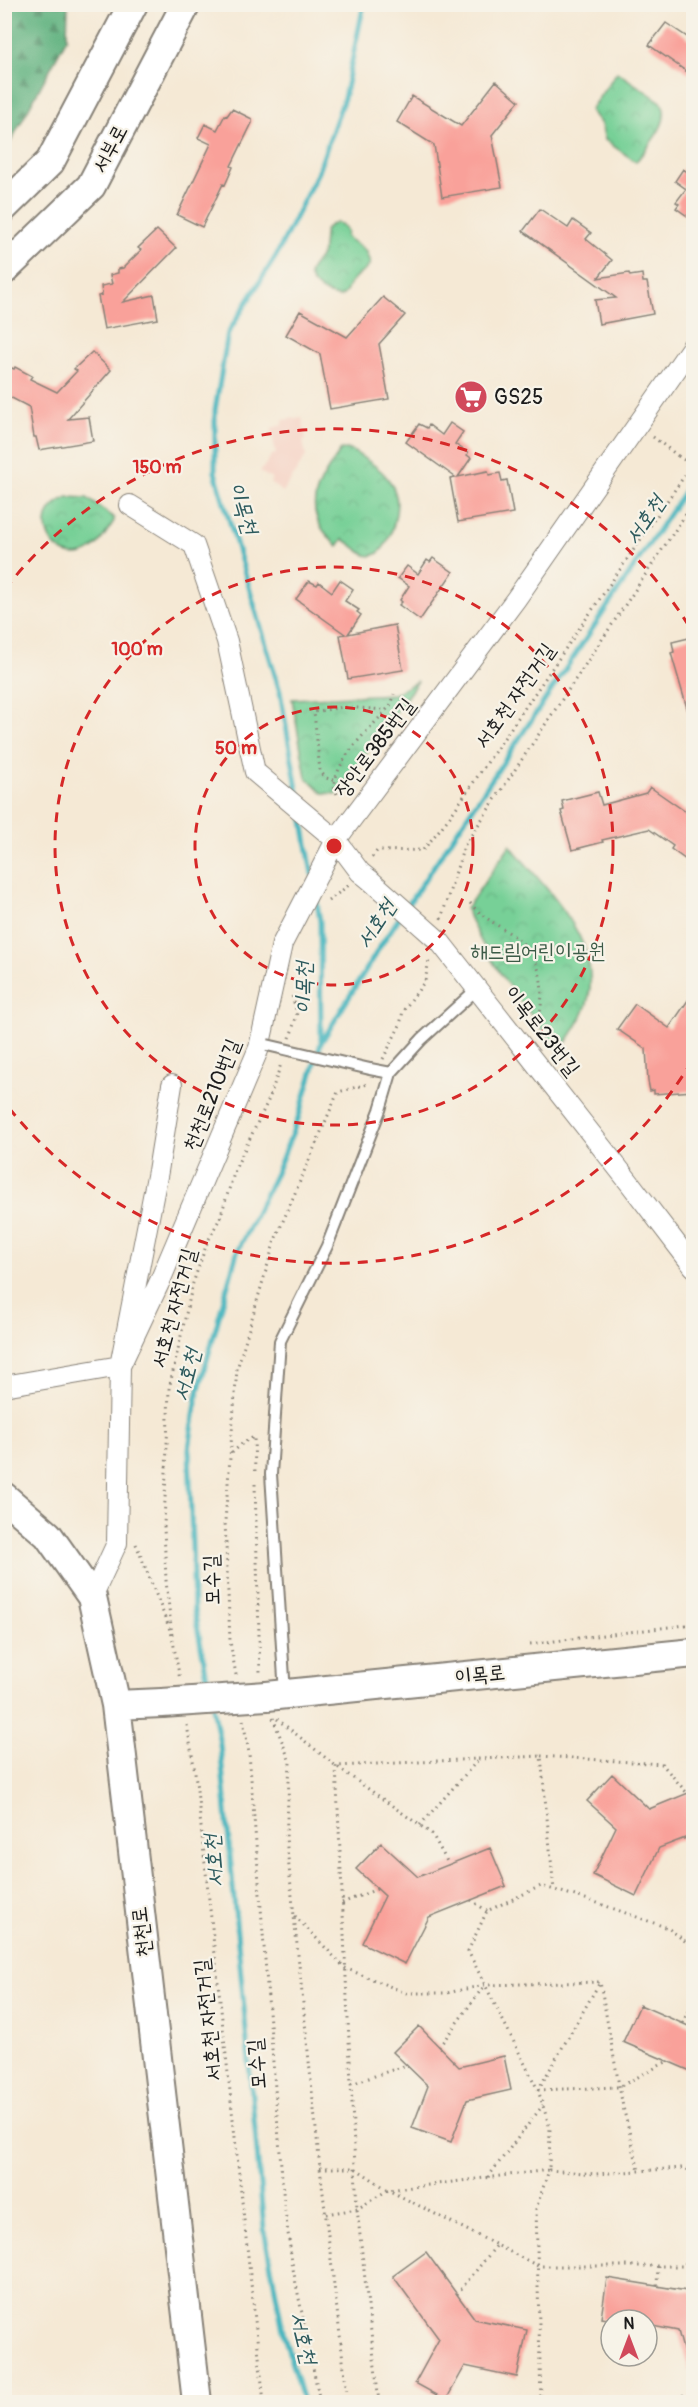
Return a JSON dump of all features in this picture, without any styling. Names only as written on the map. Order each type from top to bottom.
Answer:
[{"type":"street","points":[[4,207],[50,162],[133,4]]},
{"type":"street","name":"서부로","points":[[4,270],[91,186],[186,4]]},
{"type":"street","name":"장안로385번길","points":[[336,840],[516,598],[693,344]]},
{"type":"street","points":[[130,505],[194,545],[227,641],[255,772],[336,840]]},
{"type":"street","name":"천천로210번길","points":[[120,1366],[160,1281],[264,1044],[282,944],[336,840]]},
{"type":"street","name":"이목로23번길","points":[[336,840],[365,876],[440,934],[478,988],[693,1267]]},
{"type":"street","name":"천천로210번길","points":[[92,1597],[117,1543],[120,1366],[158,1171],[172,1085]]},
{"type":"street","points":[[4,1386],[120,1366]]},
{"type":"street","name":"천천로","points":[[4,1497],[48,1535],[92,1597],[116,1705],[197,2403]]},
{"type":"street","name":"이목로","points":[[116,1705],[174,1709],[274,1688],[693,1653]]},
{"type":"lane","points":[[274,1688],[270,1474],[280,1341],[327,1246],[380,1110],[391,1073],[422,1039],[478,988]]},
{"type":"lane","points":[[264,1044],[391,1073]]},
{"type":"path","points":[[637,426],[678,456],[693,464]]},
{"type":"path","name":"서호천 자전거길","points":[[328,900],[365,876],[377,851],[423,850],[442,826],[693,464]]},
{"type":"path","points":[[440,934],[464,846],[693,502]]},
{"type":"path","points":[[337,794],[334,780],[339,768],[355,745],[387,710],[394,694]]},
{"type":"path","points":[[334,780],[326,778],[320,771],[314,712],[343,707],[387,710]]},
{"type":"path","points":[[470,903],[485,919],[521,942],[538,966],[543,998],[538,1023]]},
{"type":"path","points":[[374,1070],[400,1025],[403,1011],[425,981],[429,959]]},
{"type":"path","points":[[274,981],[287,987],[294,995],[297,1013],[287,1046]]},
{"type":"path","name":"서호천 자전거길","points":[[180,1681],[166,1581],[164,1526],[169,1389],[193,1283],[207,1243],[220,1218],[236,1167],[269,1099],[284,1057]]},
{"type":"path","name":"모수길","points":[[236,1675],[230,1641],[225,1521],[237,1369],[275,1240],[312,1158],[338,1092],[371,1083],[374,1070]]},
{"type":"path","points":[[231,1454],[244,1442],[254,1437],[260,1675],[274,1688]]},
{"type":"path","name":"서호천 자전거길","points":[[117,1529],[137,1545],[172,1635]]},
{"type":"path","points":[[520,1645],[693,1624]]},
{"type":"path","name":"서호천 자전거길","points":[[174,1709],[195,1772],[264,2403]]},
{"type":"path","points":[[348,2403],[320,2168],[286,1838],[290,1762],[271,1714],[336,1766],[432,1833],[449,1865]]},
{"type":"path","name":"모수길","points":[[243,1720],[249,1753],[284,2204],[293,2269],[320,2403]]},
{"type":"path","points":[[541,1756],[554,1890]]},
{"type":"path","points":[[336,1766],[541,1756],[662,1764],[687,1793]]},
{"type":"path","points":[[420,1826],[478,1759]]},
{"type":"path","points":[[336,1766],[357,2209],[379,2403]]},
{"type":"path","points":[[684,1838],[693,1849]]},
{"type":"path","points":[[541,2403],[536,2209],[549,2170],[550,2128],[538,2090],[468,1951],[487,1911],[542,1886],[668,1928],[693,1948]]},
{"type":"path","points":[[342,1903],[377,1889]]},
{"type":"path","points":[[471,1900],[487,1911]]},
{"type":"path","points":[[294,1914],[345,1968],[406,1993],[447,1993],[485,1985],[600,1982]]},
{"type":"path","points":[[600,1982],[619,2086],[639,2171]]},
{"type":"path","points":[[538,2090],[600,1982]]},
{"type":"path","points":[[440,2047],[485,1985]]},
{"type":"path","points":[[683,2023],[693,1998]]},
{"type":"path","points":[[538,2090],[619,2086],[668,2061]]},
{"type":"path","points":[[351,2084],[407,2066]]},
{"type":"path","points":[[488,2177],[543,2105]]},
{"type":"path","points":[[320,2168],[355,2168],[388,2190],[538,2266],[684,2266],[693,2261]]},
{"type":"path","points":[[326,2214],[357,2209],[388,2190],[488,2177],[549,2170],[596,2174],[682,2168],[693,2171]]},
{"type":"path","points":[[457,2294],[497,2245]]},
{"type":"path","points":[[684,2266],[693,2250]]},
{"type":"path","points":[[657,2286],[658,2266]]},
{"type":"path","points":[[653,2403],[693,2393]]},
{"type":"shaded area","points":[[302,417],[306,456],[283,492],[270,483],[272,479],[260,472],[272,455],[276,454],[271,428],[283,425],[283,420]]},
{"type":"green space","points":[[5,4],[68,5],[67,38],[5,152]]},
{"type":"green space","points":[[617,72],[660,101],[664,108],[664,116],[658,133],[636,162],[605,140],[601,124],[590,110]]},
{"type":"green space","points":[[341,224],[347,231],[346,237],[365,250],[370,263],[354,278],[345,294],[340,297],[321,290],[313,283],[309,275],[323,250],[325,231],[330,225]]},
{"type":"green space","points":[[347,449],[355,452],[381,471],[392,484],[396,496],[396,513],[391,534],[381,551],[374,555],[363,554],[343,539],[338,546],[318,522],[315,499],[319,487],[324,475],[341,450]]},
{"type":"green space","points":[[68,497],[87,498],[114,518],[97,545],[81,554],[69,554],[58,548],[50,539],[46,528],[47,516],[54,505]]},
{"type":"green space","points":[[418,681],[337,794],[323,793],[306,777],[292,699],[394,694]]},
{"type":"green space","name":"해드림어린이공원","points":[[510,845],[571,921],[582,943],[589,965],[590,988],[584,1012],[560,1051],[520,1001],[496,966],[466,909]]},
{"type":"building","points":[[666,23],[693,41],[693,76],[649,45]]},
{"type":"building","points":[[496,81],[519,101],[492,135],[502,187],[442,197],[434,145],[397,122],[412,96],[461,126]]},
{"type":"building","points":[[232,109],[252,119],[252,123],[231,166],[233,167],[225,185],[223,184],[202,227],[177,215],[211,144],[198,138],[205,124],[217,130],[225,115],[227,116]]},
{"type":"building","points":[[683,169],[693,176],[693,220],[676,208],[679,204],[676,202],[686,189],[675,181]]},
{"type":"building","points":[[540,209],[568,228],[573,220],[591,233],[586,239],[612,260],[598,278],[629,273],[630,276],[642,274],[643,282],[647,282],[653,314],[599,324],[595,300],[616,298],[523,231]]},
{"type":"building","points":[[157,230],[176,248],[123,302],[154,295],[158,319],[104,329],[98,296],[102,295],[101,286],[112,284],[110,275],[118,273],[118,269],[123,268],[141,250],[138,248]]},
{"type":"building","points":[[383,297],[405,315],[379,344],[389,399],[330,409],[320,354],[286,335],[300,311],[347,337]]},
{"type":"building","points":[[92,352],[111,370],[68,419],[89,417],[93,441],[39,450],[36,437],[34,437],[29,407],[4,394],[4,375],[9,367],[14,369],[15,367],[32,376],[30,379],[57,392],[77,371],[74,369]]},
{"type":"building","points":[[450,423],[463,432],[455,444],[471,458],[458,477],[488,471],[489,475],[500,473],[502,481],[507,480],[513,513],[458,522],[450,478],[455,477],[406,442],[419,424],[427,428],[429,425],[442,435]]},
{"type":"building","points":[[433,558],[453,572],[420,620],[399,605],[409,586],[398,578],[407,566],[418,574],[427,560],[430,562]]},
{"type":"building","points":[[340,580],[353,589],[345,601],[359,610],[357,612],[361,615],[348,634],[395,625],[403,670],[348,679],[340,635],[345,634],[296,599],[309,581],[317,585],[319,582],[332,592]]},
{"type":"building","points":[[693,637],[693,715],[689,715],[671,653],[674,652],[672,642]]},
{"type":"building","points":[[650,787],[693,817],[693,865],[671,849],[673,846],[649,829],[572,850],[561,811],[564,810],[562,801],[598,792],[602,805],[646,793]]},
{"type":"building","points":[[693,993],[693,1091],[654,1094],[654,1090],[650,1091],[648,1081],[646,1049],[617,1029],[635,1004],[669,1028]]},
{"type":"building","points":[[612,1774],[649,1809],[693,1791],[693,1835],[659,1848],[636,1896],[593,1875],[616,1827],[587,1801]]},
{"type":"building","points":[[381,1843],[418,1877],[490,1848],[506,1886],[429,1917],[405,1964],[362,1943],[385,1896],[356,1869]]},
{"type":"building","points":[[640,2005],[693,2028],[693,2072],[623,2042]]},
{"type":"building","points":[[419,2026],[459,2067],[504,2056],[511,2090],[467,2100],[451,2142],[412,2128],[428,2086],[393,2052]]},
{"type":"building","points":[[426,2252],[475,2319],[527,2330],[517,2377],[465,2366],[446,2400],[415,2383],[439,2339],[393,2276]]},
{"type":"building","points":[[607,2278],[693,2292],[693,2370],[689,2371],[678,2331],[659,2327],[659,2308],[602,2308]]},
{"type":"waterway","name":"이목천","points":[[299,800],[280,692],[215,472],[215,410],[228,333],[276,256],[318,172],[344,98],[364,4]]},
{"type":"waterway","name":"서호천","points":[[210,1692],[194,1610],[189,1449],[197,1396],[237,1252],[276,1173],[298,1119],[321,1043],[381,945],[694,477]]},
{"type":"waterway","name":"이목천","points":[[303,821],[312,874]]},
{"type":"waterway","name":"이목천","points":[[315,892],[320,921],[321,1041]]},
{"type":"waterway","name":"서호천","points":[[213,1707],[220,1744],[264,2229],[284,2336],[303,2402]]},
{"type":"place","name":"GS25","points":[[471,397]]}]
